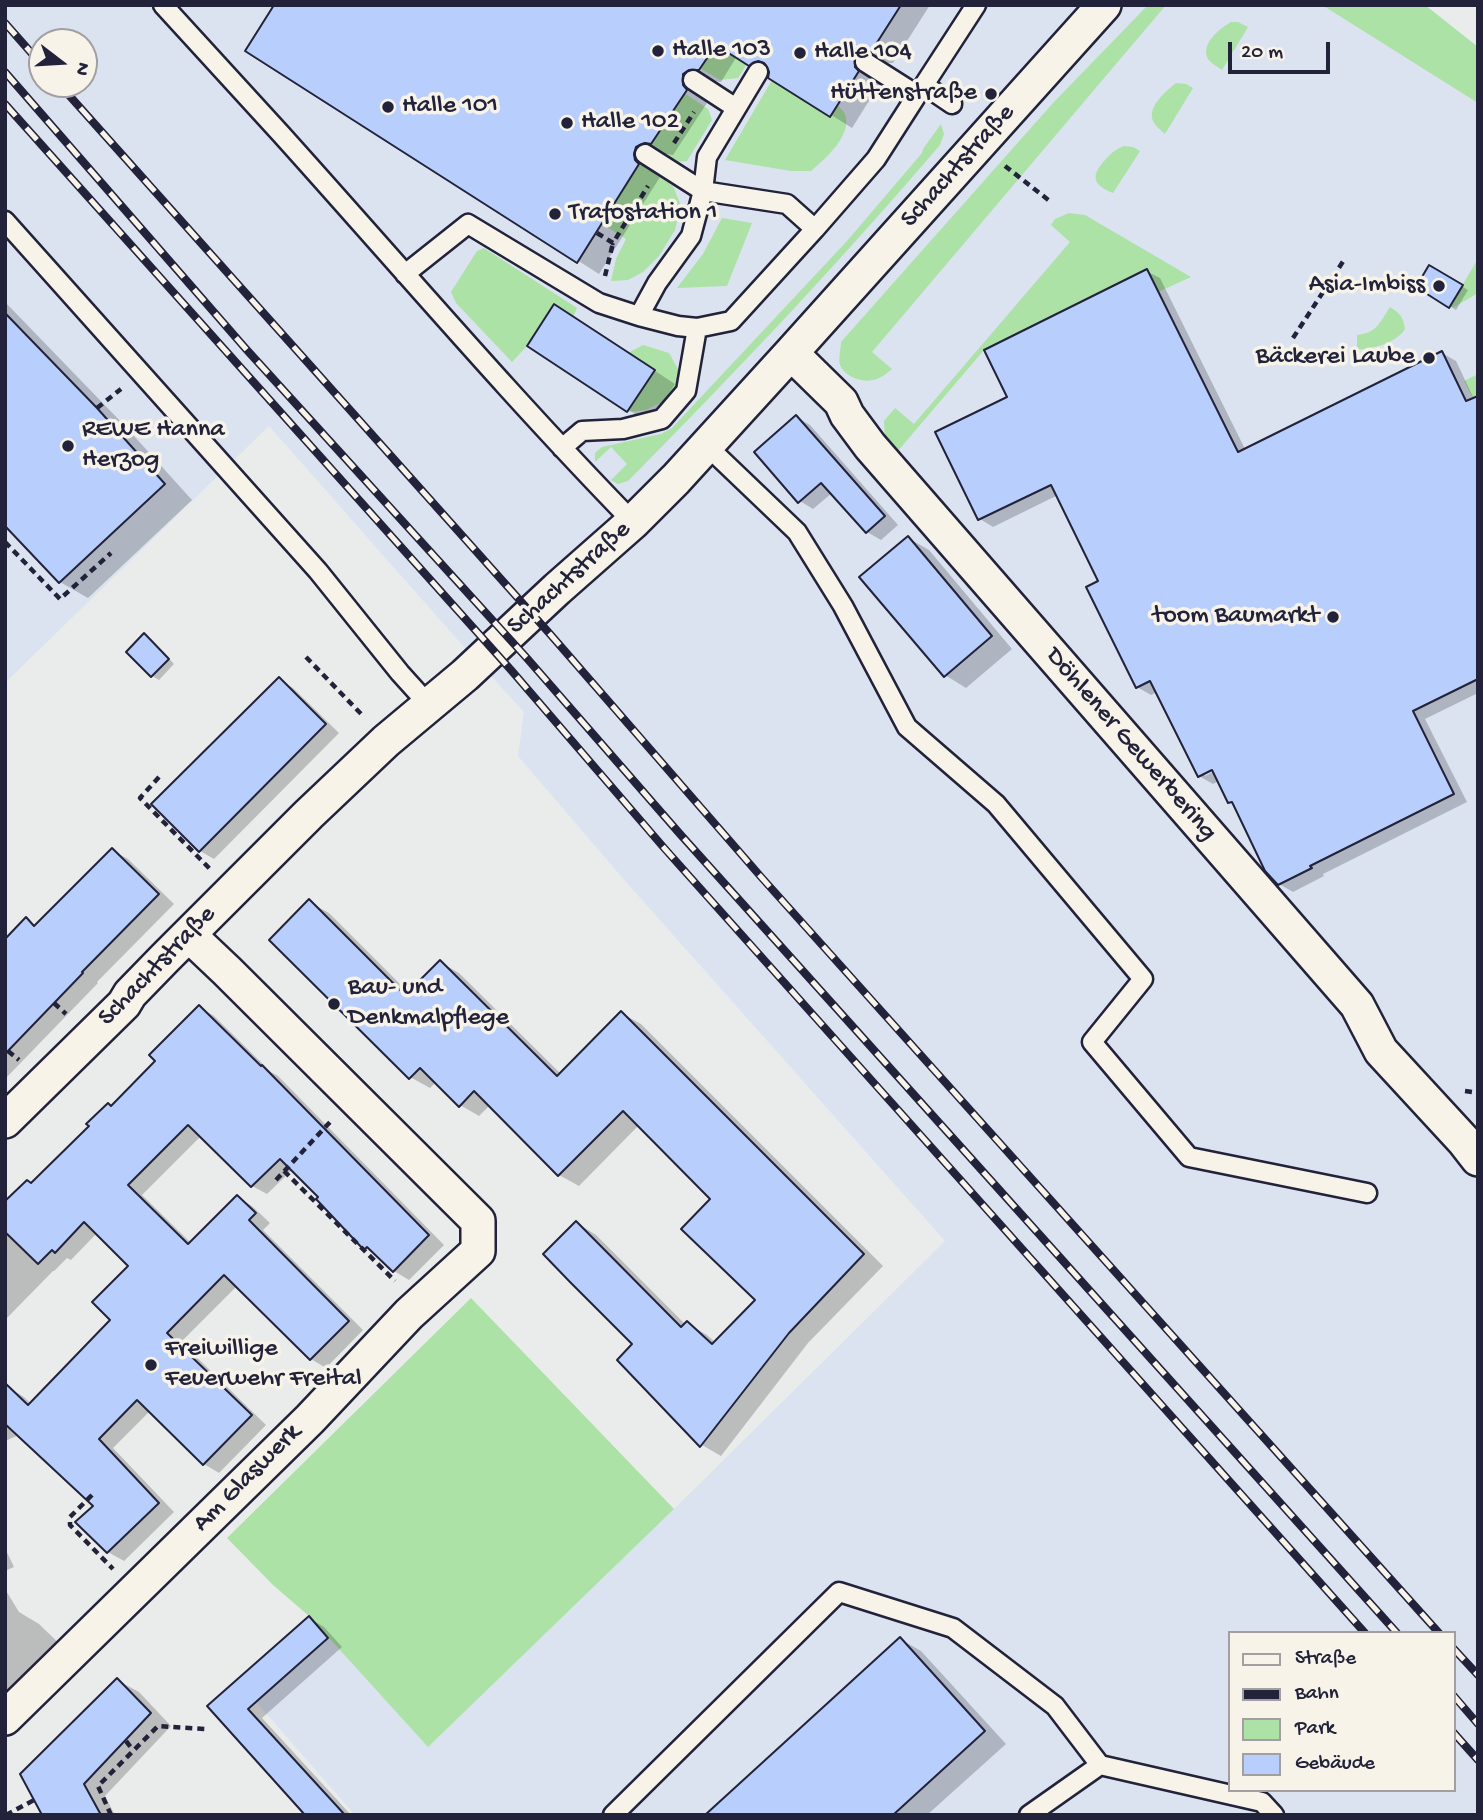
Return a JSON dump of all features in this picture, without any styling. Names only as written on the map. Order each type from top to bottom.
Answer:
[{"type":"street","name":"Schachtstraße","points":[[5,1121],[124,1004],[156,967],[309,814],[386,741],[465,675],[633,522],[676,479],[1104,5]]},
{"type":"street","name":"Döhlener Gewerbering","points":[[791,354],[841,402],[863,437],[1357,1005],[1381,1051],[1473,1143]]},
{"type":"street","name":"Am Glaswerk","points":[[5,1718],[310,1419],[410,1314],[478,1251],[478,1222],[189,936]]},
{"type":"lane","points":[[163,5],[562,448],[633,522]]},
{"type":"lane","points":[[405,274],[468,224],[599,303],[678,326],[697,328],[731,321],[876,159],[976,5]]},
{"type":"lane","points":[[865,61],[952,104]]},
{"type":"lane","points":[[639,316],[657,283],[691,236],[703,191],[707,157],[758,72]]},
{"type":"lane","points":[[693,80],[736,108]]},
{"type":"lane","points":[[645,155],[703,191],[787,204],[815,229]]},
{"type":"lane","points":[[5,221],[318,571],[428,704]]},
{"type":"lane","points":[[562,448],[582,431],[623,429],[662,419],[686,391],[697,328]]},
{"type":"lane","points":[[706,445],[797,532],[843,606],[907,727],[996,804],[1143,979],[1093,1042],[1189,1157],[1367,1193]]},
{"type":"lane","points":[[613,1815],[839,1592],[953,1628],[1055,1706],[1100,1765],[1262,1802],[1274,1815]]},
{"type":"lane","points":[[1029,1815],[1100,1765]]},
{"type":"path","points":[[997,159],[1051,202]]},
{"type":"path","points":[[1293,338],[1344,260]]},
{"type":"path","points":[[97,408],[127,383]]},
{"type":"path","points":[[5,542],[60,599],[111,552]]},
{"type":"path","points":[[306,657],[361,714]]},
{"type":"path","points":[[159,777],[140,798],[212,870]]},
{"type":"path","points":[[8,1051],[16,1058]]},
{"type":"path","points":[[276,1180],[336,1115]]},
{"type":"path","points":[[284,1171],[402,1288]]},
{"type":"path","points":[[92,1495],[70,1517],[70,1525],[116,1572]]},
{"type":"path","points":[[111,1815],[98,1786],[159,1726],[206,1729]]},
{"type":"path","points":[[126,1741],[134,1750]]},
{"type":"path","points":[[6,1815],[34,1800]]},
{"type":"shaded area","points":[[5,5],[1425,5],[1478,47],[1478,1815],[355,1815],[256,1702],[328,1637],[428,1746],[674,1509],[945,1241],[626,882],[518,756],[524,712],[269,426],[5,683]]},
{"type":"green space","points":[[1148,5],[1166,5],[872,352],[892,369],[869,381],[854,378],[845,372],[839,363],[841,342],[1053,103]]},
{"type":"green space","points":[[1322,5],[1425,5],[1478,47],[1478,103]]},
{"type":"green space","points":[[1231,22],[1248,27],[1222,70],[1208,59],[1206,53],[1209,42],[1217,32]]},
{"type":"green space","points":[[715,44],[747,64],[738,78],[720,80],[700,68]]},
{"type":"green space","points":[[772,80],[829,117],[837,105],[845,114],[845,130],[841,138],[811,171],[791,171],[725,160]]},
{"type":"green space","points":[[1176,83],[1193,88],[1165,134],[1154,123],[1153,110],[1158,100]]},
{"type":"green space","points":[[684,93],[708,109],[712,120],[687,161],[676,162],[650,147]]},
{"type":"green space","points":[[941,124],[944,134],[940,145],[787,316],[628,481],[618,484],[611,480],[627,464],[611,447],[595,462],[595,453],[602,447],[661,434],[672,428],[847,241],[922,153]]},
{"type":"green space","points":[[1124,146],[1140,151],[1113,193],[1101,187],[1096,175],[1107,158]]},
{"type":"green space","points":[[640,163],[673,186],[681,206],[675,230],[659,256],[643,272],[628,280],[611,281],[616,259],[626,239],[602,224]]},
{"type":"green space","points":[[1069,213],[1085,215],[1191,277],[1158,292],[1146,269],[984,350],[897,452],[885,442],[884,421],[895,408],[914,424],[1070,242],[1051,225],[1055,219]]},
{"type":"green space","points":[[722,218],[752,223],[727,286],[677,288],[703,254]]},
{"type":"green space","points":[[484,248],[577,308],[573,317],[554,304],[527,346],[512,362],[456,303],[451,292],[477,251]]},
{"type":"green space","points":[[1476,262],[1478,293],[1449,308]]},
{"type":"green space","points":[[1390,307],[1400,316],[1405,329],[1390,342],[1357,350],[1357,335],[1374,329]]},
{"type":"green space","points":[[643,345],[669,353],[678,369],[677,386],[664,401],[646,410],[627,412],[655,371],[628,353]]},
{"type":"green space","points":[[1478,374],[1478,396],[1473,398],[1464,381]]},
{"type":"green space","points":[[471,1298],[674,1509],[428,1747],[309,1616],[273,1585],[227,1538]]},
{"type":"building","points":[[274,5],[901,5],[871,52],[860,52],[855,57],[855,67],[859,71],[830,117],[768,78],[769,72],[764,63],[758,61],[749,66],[716,45],[699,70],[689,70],[683,74],[683,85],[687,90],[651,144],[645,143],[636,147],[635,160],[639,164],[577,263],[245,51]]},
{"type":"building","name":"Asia-Imbiss","points":[[1429,265],[1463,285],[1449,308],[1416,287]]},
{"type":"building","points":[[1147,269],[1238,452],[1442,351],[1466,401],[1478,396],[1478,679],[1413,711],[1454,794],[1310,866],[1312,868],[1278,885],[1265,871],[1232,802],[1228,803],[1212,770],[1198,777],[1150,681],[1136,688],[1086,587],[1098,581],[1051,485],[978,520],[935,432],[1007,397],[984,350]]},
{"type":"building","points":[[554,304],[655,370],[627,412],[527,346]]},
{"type":"building","name":"REWE Hanna Herzog","points":[[5,313],[97,408],[165,484],[59,583],[5,526]]},
{"type":"building","points":[[796,415],[885,516],[866,533],[821,483],[798,503],[754,452]]},
{"type":"building","points":[[908,536],[992,636],[944,677],[859,577]]},
{"type":"building","points":[[144,633],[169,659],[151,677],[126,652]]},
{"type":"building","points":[[279,677],[326,724],[199,852],[151,804]]},
{"type":"building","points":[[112,848],[159,894],[5,1054],[5,939],[26,917],[34,926]]},
{"type":"building","points":[[309,899],[405,995],[440,960],[557,1076],[621,1011],[864,1254],[789,1333],[700,1447],[617,1360],[632,1344],[543,1254],[576,1221],[681,1327],[687,1321],[712,1344],[755,1300],[681,1229],[710,1199],[623,1111],[558,1176],[474,1091],[459,1107],[420,1068],[409,1079],[269,940]]},
{"type":"building","points":[[199,1005],[262,1065],[429,1235],[393,1272],[367,1247],[364,1250],[316,1199],[318,1197],[280,1159],[251,1187],[188,1125],[128,1185],[188,1244],[237,1195],[256,1213],[249,1220],[349,1321],[310,1360],[224,1275],[167,1333],[252,1415],[203,1465],[137,1400],[99,1439],[159,1503],[107,1553],[75,1522],[93,1506],[5,1424],[5,1383],[28,1405],[110,1320],[92,1302],[128,1266],[84,1222],[55,1253],[52,1250],[38,1264],[5,1232],[5,1201],[27,1180],[31,1183],[89,1126],[86,1124],[108,1103],[111,1106],[155,1061],[149,1055]]},
{"type":"building","points":[[309,1616],[328,1638],[248,1709],[345,1815],[305,1815],[207,1706]]},
{"type":"building","points":[[900,1637],[985,1731],[893,1815],[705,1815]]},
{"type":"building","points":[[117,1678],[151,1713],[84,1784],[101,1815],[42,1815],[20,1774]]},
{"type":"railway","points":[[5,23],[28,49]]},
{"type":"railway","points":[[5,72],[246,349],[525,656],[680,834],[1395,1631]]},
{"type":"railway","points":[[71,98],[550,634],[762,878],[1437,1631]]},
{"type":"railway","points":[[5,104],[1363,1631]]},
{"type":"railway","points":[[1455,1650],[1478,1675]]},
{"type":"railway","points":[[1455,1697],[1478,1724]]},
{"type":"railway","points":[[1455,1734],[1478,1760]]},
{"type":"place","name":"Halle 103","points":[[658,51]]},
{"type":"place","name":"Halle 104","points":[[800,53]]},
{"type":"place","name":"Hüttenstraße","points":[[991,94]]},
{"type":"place","name":"Halle 101","points":[[388,107]]},
{"type":"place","name":"Halle 102","points":[[567,123]]},
{"type":"place","name":"Trafostation 1","points":[[555,214]]},
{"type":"place","name":"Asia-Imbiss","points":[[1439,286]]},
{"type":"place","name":"Bäckerei Laube","points":[[1429,358]]},
{"type":"place","name":"REWE Hanna Herzog","points":[[68,446]]},
{"type":"place","name":"toom Baumarkt","points":[[1333,617]]},
{"type":"place","name":"Bau- und Denkmalpflege","points":[[334,1004]]},
{"type":"place","name":"Freiwillige Feuerwehr Freital","points":[[151,1365]]}]
